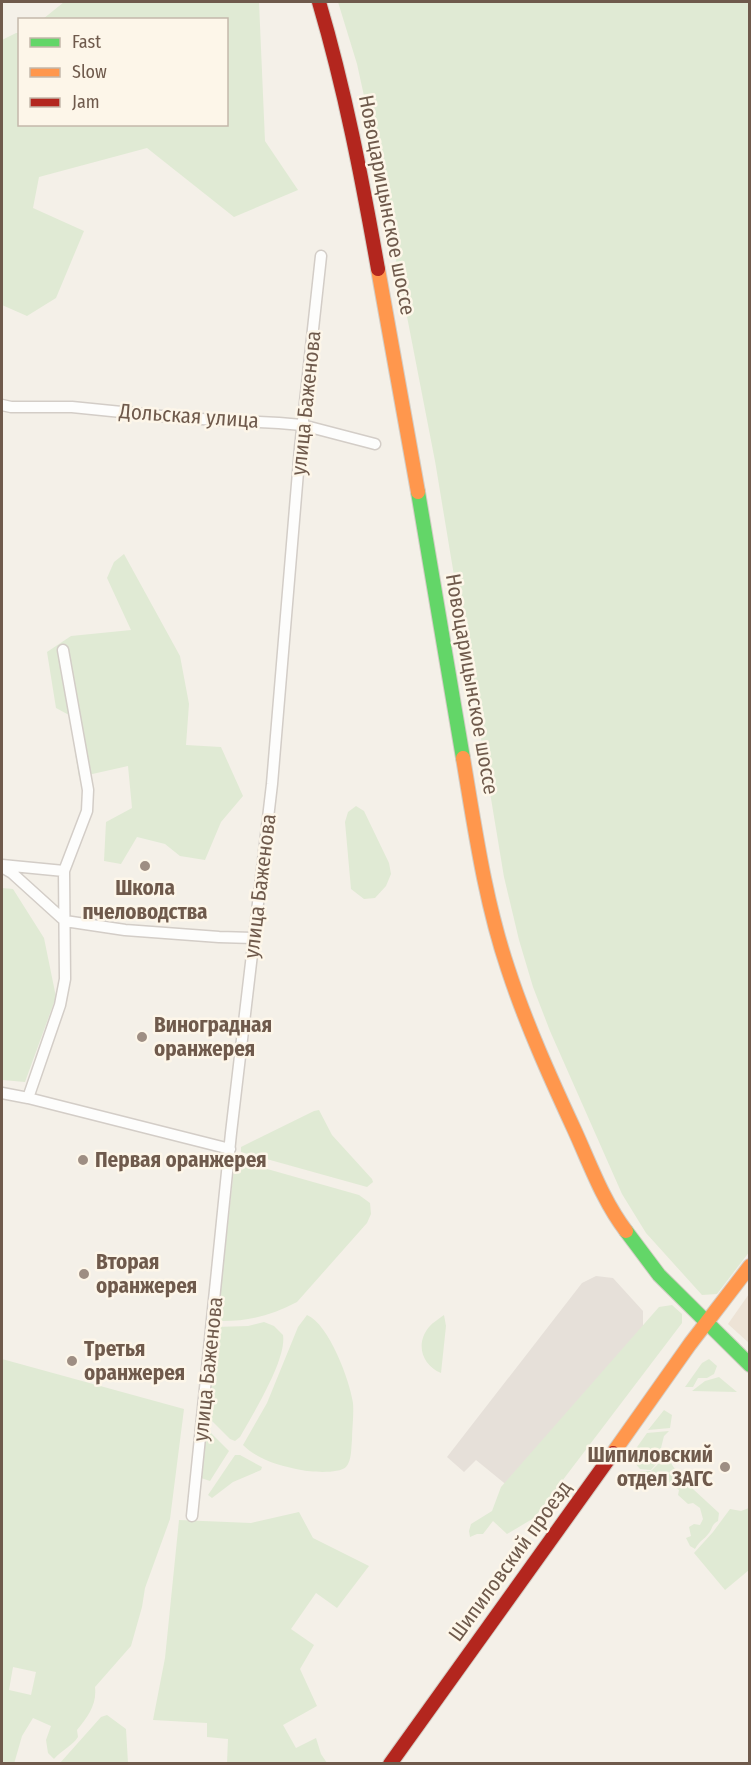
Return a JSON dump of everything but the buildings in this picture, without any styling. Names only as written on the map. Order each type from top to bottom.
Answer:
[{"type":"main road","name":"Новоцарицынское шоссе","points":[[319,2],[337,63],[359,164],[403,402],[478,847],[497,933],[508,970],[548,1072],[606,1199],[621,1225],[643,1255],[728,1346],[750,1365]]},
{"type":"main road","name":"Шипиловский проезд","points":[[390,1764],[750,1266]]},
{"type":"street","name":"улица Баженова","points":[[192,1516],[253,938],[272,784],[302,425],[321,256]]},
{"type":"street","name":"Дольская улица","points":[[2,405],[72,406],[181,418],[302,425],[375,444]]},
{"type":"street","points":[[28,1098],[60,1005],[65,979],[64,871],[87,811],[88,790],[63,650]]},
{"type":"street","points":[[2,866],[65,921],[125,930],[253,938]]},
{"type":"street","points":[[2,866],[64,871]]},
{"type":"street","points":[[2,1093],[230,1149]]},
{"type":"shaded area","points":[[596,1276],[613,1278],[643,1311],[643,1339],[530,1504],[476,1460],[464,1472],[447,1457],[582,1283]]},
{"type":"shaded area","points":[[749,1294],[749,1343],[728,1324]]},
{"type":"green space","points":[[64,2],[259,2],[265,141],[298,190],[234,217],[147,148],[39,177],[33,208],[84,231],[56,298],[27,316],[2,305],[2,40],[18,33],[18,126],[228,126],[228,18],[44,18]]},
{"type":"green space","points":[[338,2],[749,2],[750,1251],[717,1294],[702,1295],[646,1233],[622,1194],[550,1031],[533,987],[519,940],[504,877],[435,461],[366,105],[357,64]]},
{"type":"green space","points":[[124,554],[180,656],[189,704],[186,745],[221,747],[243,796],[221,822],[205,860],[180,856],[165,844],[137,837],[121,864],[104,861],[106,822],[132,808],[128,766],[79,777],[69,715],[56,708],[47,652],[71,636],[131,630],[107,578],[114,562]]},
{"type":"green space","points":[[356,806],[364,811],[389,863],[391,874],[386,886],[375,898],[364,899],[351,889],[345,822],[348,812]]},
{"type":"green space","points":[[2,888],[13,889],[44,938],[56,997],[25,1082],[3,1080],[2,1085]]},
{"type":"green space","points":[[319,1110],[332,1135],[372,1179],[373,1182],[367,1187],[241,1152],[241,1147]]},
{"type":"green space","points":[[235,1160],[359,1195],[370,1203],[371,1214],[367,1223],[297,1302],[258,1317],[217,1321]]},
{"type":"green space","points":[[672,1305],[682,1314],[682,1323],[534,1518],[507,1534],[493,1521],[483,1534],[470,1537],[471,1524],[492,1511],[501,1487],[659,1307]]},
{"type":"green space","points":[[307,1315],[323,1329],[337,1354],[348,1381],[353,1403],[350,1457],[346,1467],[337,1471],[311,1471],[285,1467],[262,1458],[243,1445],[267,1403],[298,1327]]},
{"type":"green space","points":[[444,1315],[446,1326],[441,1373],[429,1365],[425,1359],[422,1340],[429,1327]]},
{"type":"green space","points":[[264,1322],[274,1326],[283,1335],[280,1358],[260,1401],[240,1437],[235,1441],[230,1439],[207,1416],[215,1327],[248,1326]]},
{"type":"green space","points":[[2,1359],[184,1409],[170,1519],[145,1588],[131,1646],[95,1687],[93,1705],[77,1730],[78,1737],[73,1743],[54,1759],[48,1753],[46,1740],[51,1726],[33,1718],[22,1736],[14,1764],[2,1763]],"holes":[[[13,1667],[36,1672],[31,1695],[9,1690]]]},
{"type":"green space","points":[[709,1359],[717,1366],[714,1374],[707,1378],[698,1378],[693,1387],[685,1387],[702,1363]]},
{"type":"green space","points":[[719,1377],[737,1392],[692,1391],[705,1381]]},
{"type":"green space","points":[[664,1410],[672,1415],[670,1428],[648,1430]]},
{"type":"green space","points":[[205,1427],[229,1451],[210,1481],[201,1478]]},
{"type":"green space","points":[[669,1431],[664,1436],[659,1456],[669,1459],[658,1462],[651,1470],[640,1469],[630,1457],[647,1433]]},
{"type":"green space","points":[[235,1455],[240,1455],[262,1467],[261,1470],[233,1482],[212,1498],[208,1495]]},
{"type":"green space","points":[[669,1460],[680,1477],[719,1513],[718,1521],[695,1549],[690,1546],[686,1538],[691,1536],[689,1527],[694,1524],[700,1525],[703,1519],[700,1508],[693,1503],[688,1504],[678,1495],[679,1490],[671,1485],[651,1476],[642,1479],[640,1477],[640,1471],[651,1471],[658,1464]]},
{"type":"green space","points":[[749,1508],[749,1570],[725,1590],[694,1553],[730,1509],[741,1511]]},
{"type":"green space","points":[[299,1512],[313,1538],[369,1566],[337,1608],[316,1593],[291,1629],[314,1645],[300,1669],[317,1706],[283,1725],[296,1748],[316,1738],[321,1754],[327,1763],[227,1763],[228,1739],[207,1737],[207,1723],[153,1720],[165,1658],[179,1520],[251,1523]]},
{"type":"green space","points":[[107,1715],[126,1729],[128,1763],[60,1763],[101,1717]]},
{"type":"traffic: fast","points":[[418,492],[463,758]]},
{"type":"traffic: fast","points":[[626,1231],[659,1275],[750,1365]]},
{"type":"traffic: slow","points":[[378,269],[418,492]]},
{"type":"traffic: slow","points":[[463,758],[487,891],[515,990],[597,1182],[626,1231]]},
{"type":"traffic: slow","points":[[613,1453],[690,1344],[750,1266]]},
{"type":"traffic: jam","points":[[319,2],[352,135],[378,269]]},
{"type":"traffic: jam","points":[[390,1764],[613,1453]]},
{"type":"place","name":"Школа пчеловодства","points":[[145,866]]},
{"type":"place","name":"Виноградная оранжерея","points":[[142,1037]]},
{"type":"place","name":"Первая оранжерея","points":[[83,1160]]},
{"type":"place","name":"Вторая оранжерея","points":[[84,1274]]},
{"type":"place","name":"Третья оранжерея","points":[[72,1361]]},
{"type":"place","name":"Шипиловский отдел ЗАГС","points":[[725,1467]]}]
